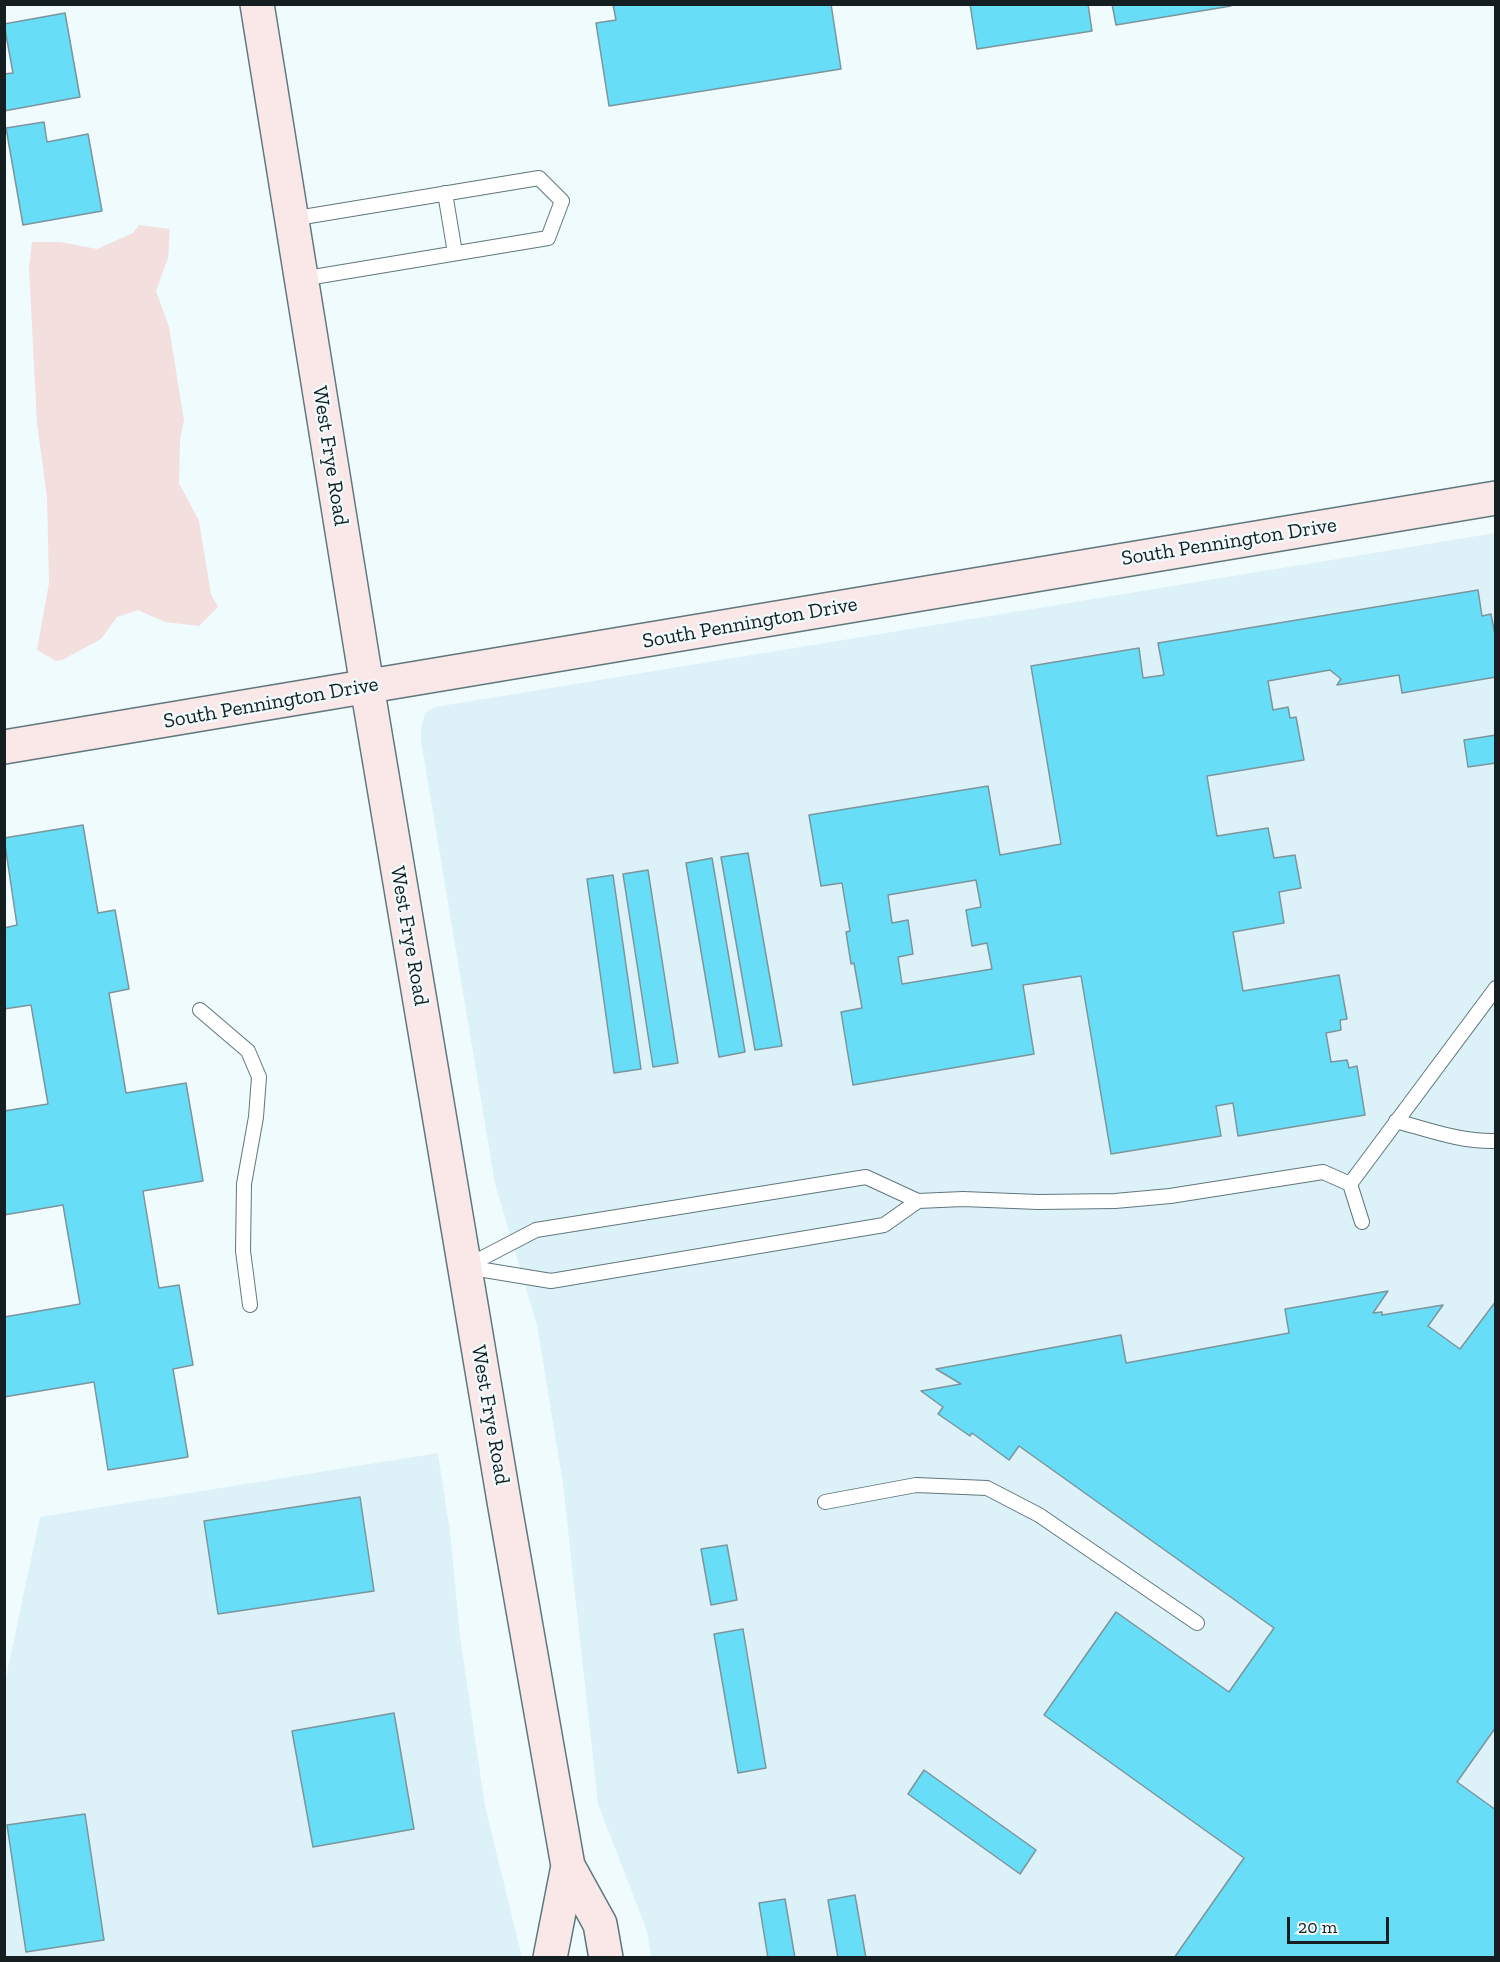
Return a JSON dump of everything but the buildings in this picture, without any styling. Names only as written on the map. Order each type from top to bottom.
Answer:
[{"type":"street","name":"West Frye Road","points":[[257,4],[465,1267],[568,1866],[600,1924],[606,1958]]},
{"type":"street","name":"South Pennington Drive","points":[[4,747],[1496,498]]},
{"type":"street","name":"West Frye Road","points":[[550,1958],[568,1866]]},
{"type":"lane","points":[[291,219],[539,178],[562,201],[548,238],[301,279]]},
{"type":"lane","points":[[445,193],[455,254]]},
{"type":"lane","points":[[1350,1184],[1496,988]]},
{"type":"lane","points":[[200,1010],[248,1051],[259,1077],[244,1184],[243,1251],[250,1305]]},
{"type":"lane","points":[[1396,1121],[1454,1138],[1481,1142],[1496,1141]]},
{"type":"lane","points":[[465,1267],[536,1230],[866,1177],[918,1201],[963,1199],[1038,1202],[1115,1201],[1170,1196],[1323,1172],[1350,1184],[1362,1222]]},
{"type":"lane","points":[[465,1267],[550,1281],[884,1225],[918,1201]]},
{"type":"lane","points":[[825,1502],[916,1485],[987,1488],[1039,1515],[1197,1623]]},
{"type":"shaded area","points":[[139,225],[170,229],[168,258],[156,291],[169,327],[184,421],[180,438],[179,483],[199,521],[211,594],[218,607],[199,626],[165,622],[138,610],[117,617],[101,639],[56,661],[37,650],[49,583],[47,498],[37,423],[29,268],[32,242],[60,242],[97,249],[133,233]]},
{"type":"shaded area","points":[[1495,533],[1495,1957],[651,1957],[647,1931],[598,1804],[563,1484],[537,1325],[495,1184],[421,741],[425,713],[435,707]]},
{"type":"shaded area","points":[[438,1453],[450,1532],[460,1636],[485,1806],[522,1957],[5,1958],[5,1682],[40,1517]]}]
